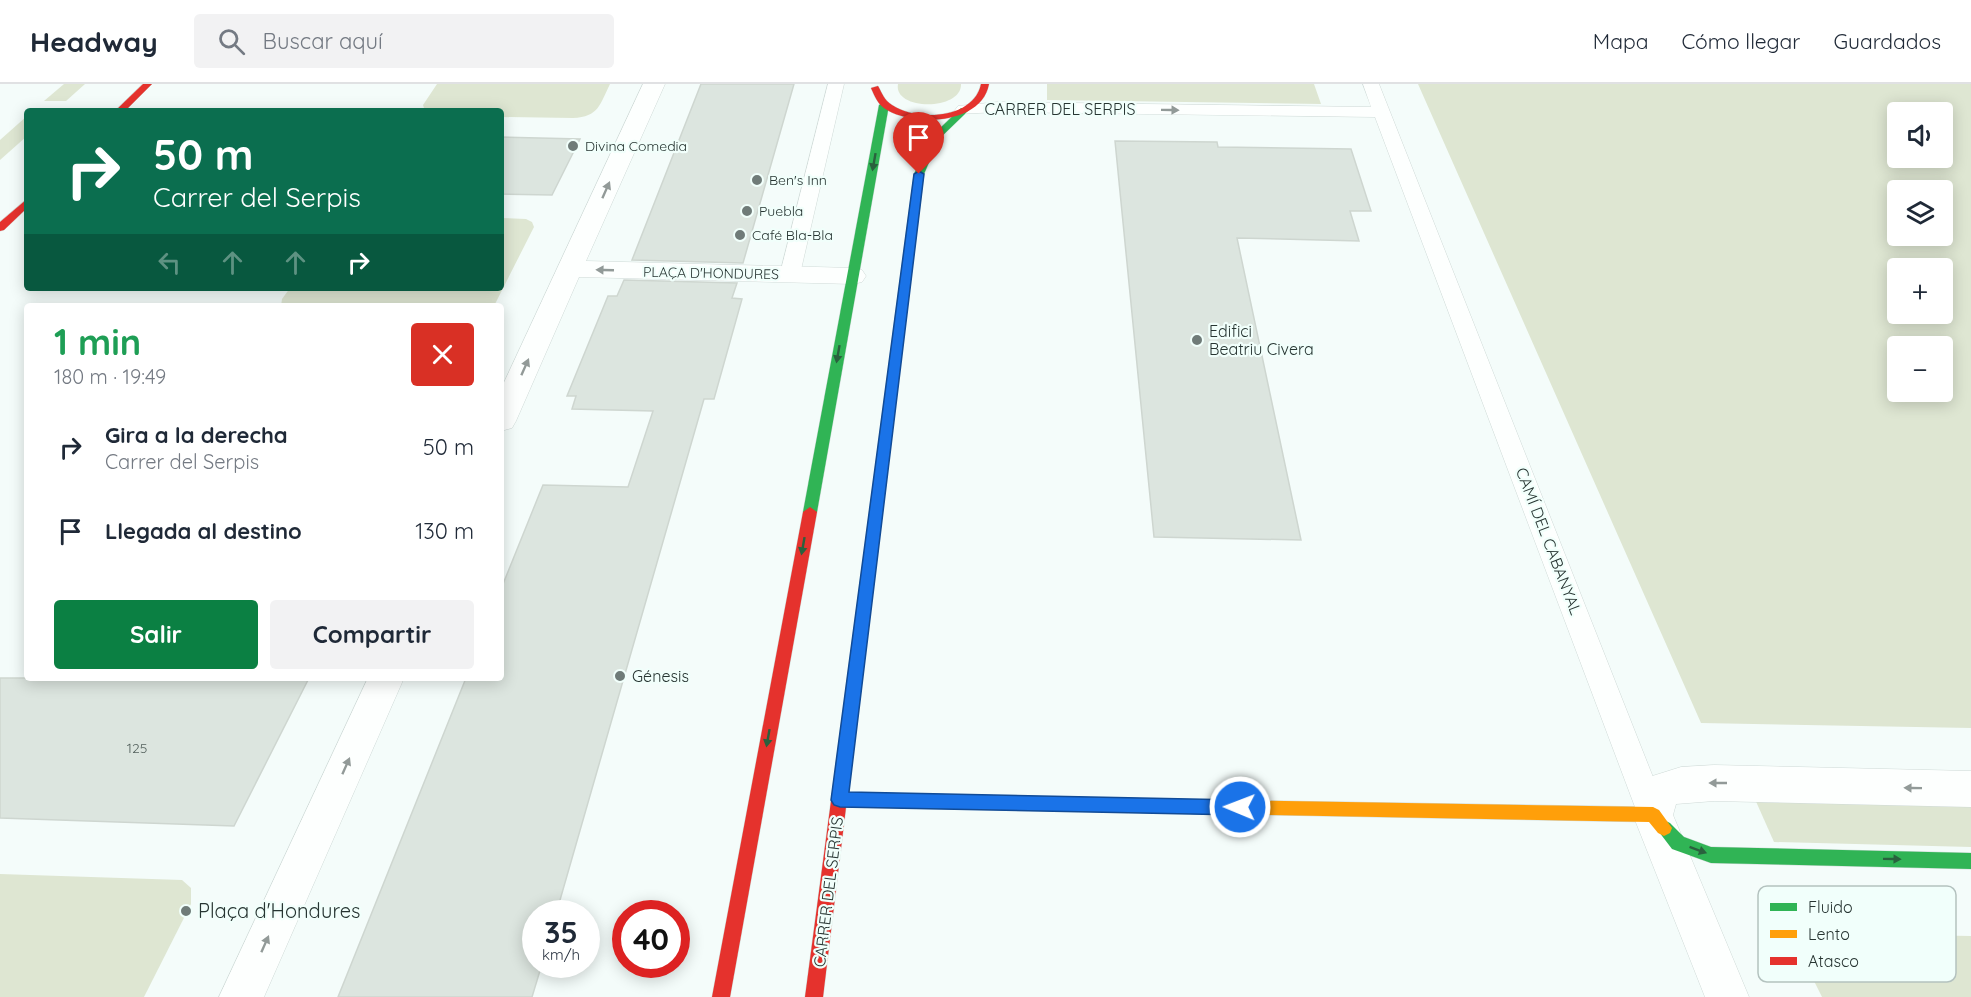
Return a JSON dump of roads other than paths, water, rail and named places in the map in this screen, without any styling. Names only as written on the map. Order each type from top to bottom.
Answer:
[{"type":"street","points":[[123,108],[148,84]]},
{"type":"street","points":[[504,414],[654,84]]},
{"type":"street","points":[[877,84],[875,89],[877,97],[884,105],[896,111],[921,116],[948,115],[964,110],[984,95],[984,84]]},
{"type":"street","points":[[721,997],[884,105]]},
{"type":"street","name":"CARRER DEL SERPIS","points":[[814,997],[919,174],[935,138],[964,110]]},
{"type":"street","points":[[0,228],[24,205]]},
{"type":"street","name":"PLAÇA D'HONDURES","points":[[570,269],[853,276]]},
{"type":"street","points":[[241,997],[385,681]]},
{"type":"street","points":[[1653,815],[1660,791],[1681,785],[1714,783],[1971,789]]},
{"type":"street","points":[[840,800],[1653,815],[1678,843],[1711,855],[1971,861]]},
{"type":"street","name":"CAMÍ DEL CABANYAL","points":[[1653,815],[1727,997]]},
{"type":"lane","points":[[790,274],[836,84]]},
{"type":"lane","name":"CAMÍ DEL CABANYAL","points":[[1371,84],[1539,513],[1653,815]]},
{"type":"lane","name":"CARRER DEL SERPIS","points":[[964,110],[998,107],[1382,112]]},
{"type":"place","name":"Divina Comedia","points":[[573,146]]},
{"type":"place","name":"Ben's Inn","points":[[757,180]]},
{"type":"place","name":"Puebla","points":[[747,211]]},
{"type":"place","name":"Café Bla-Bla","points":[[740,235]]},
{"type":"place","name":"Edifici Beatriu Civera","points":[[1197,340]]},
{"type":"place","name":"Génesis","points":[[620,676]]},
{"type":"place","name":"Plaça d'Hondures","points":[[186,911]]}]
